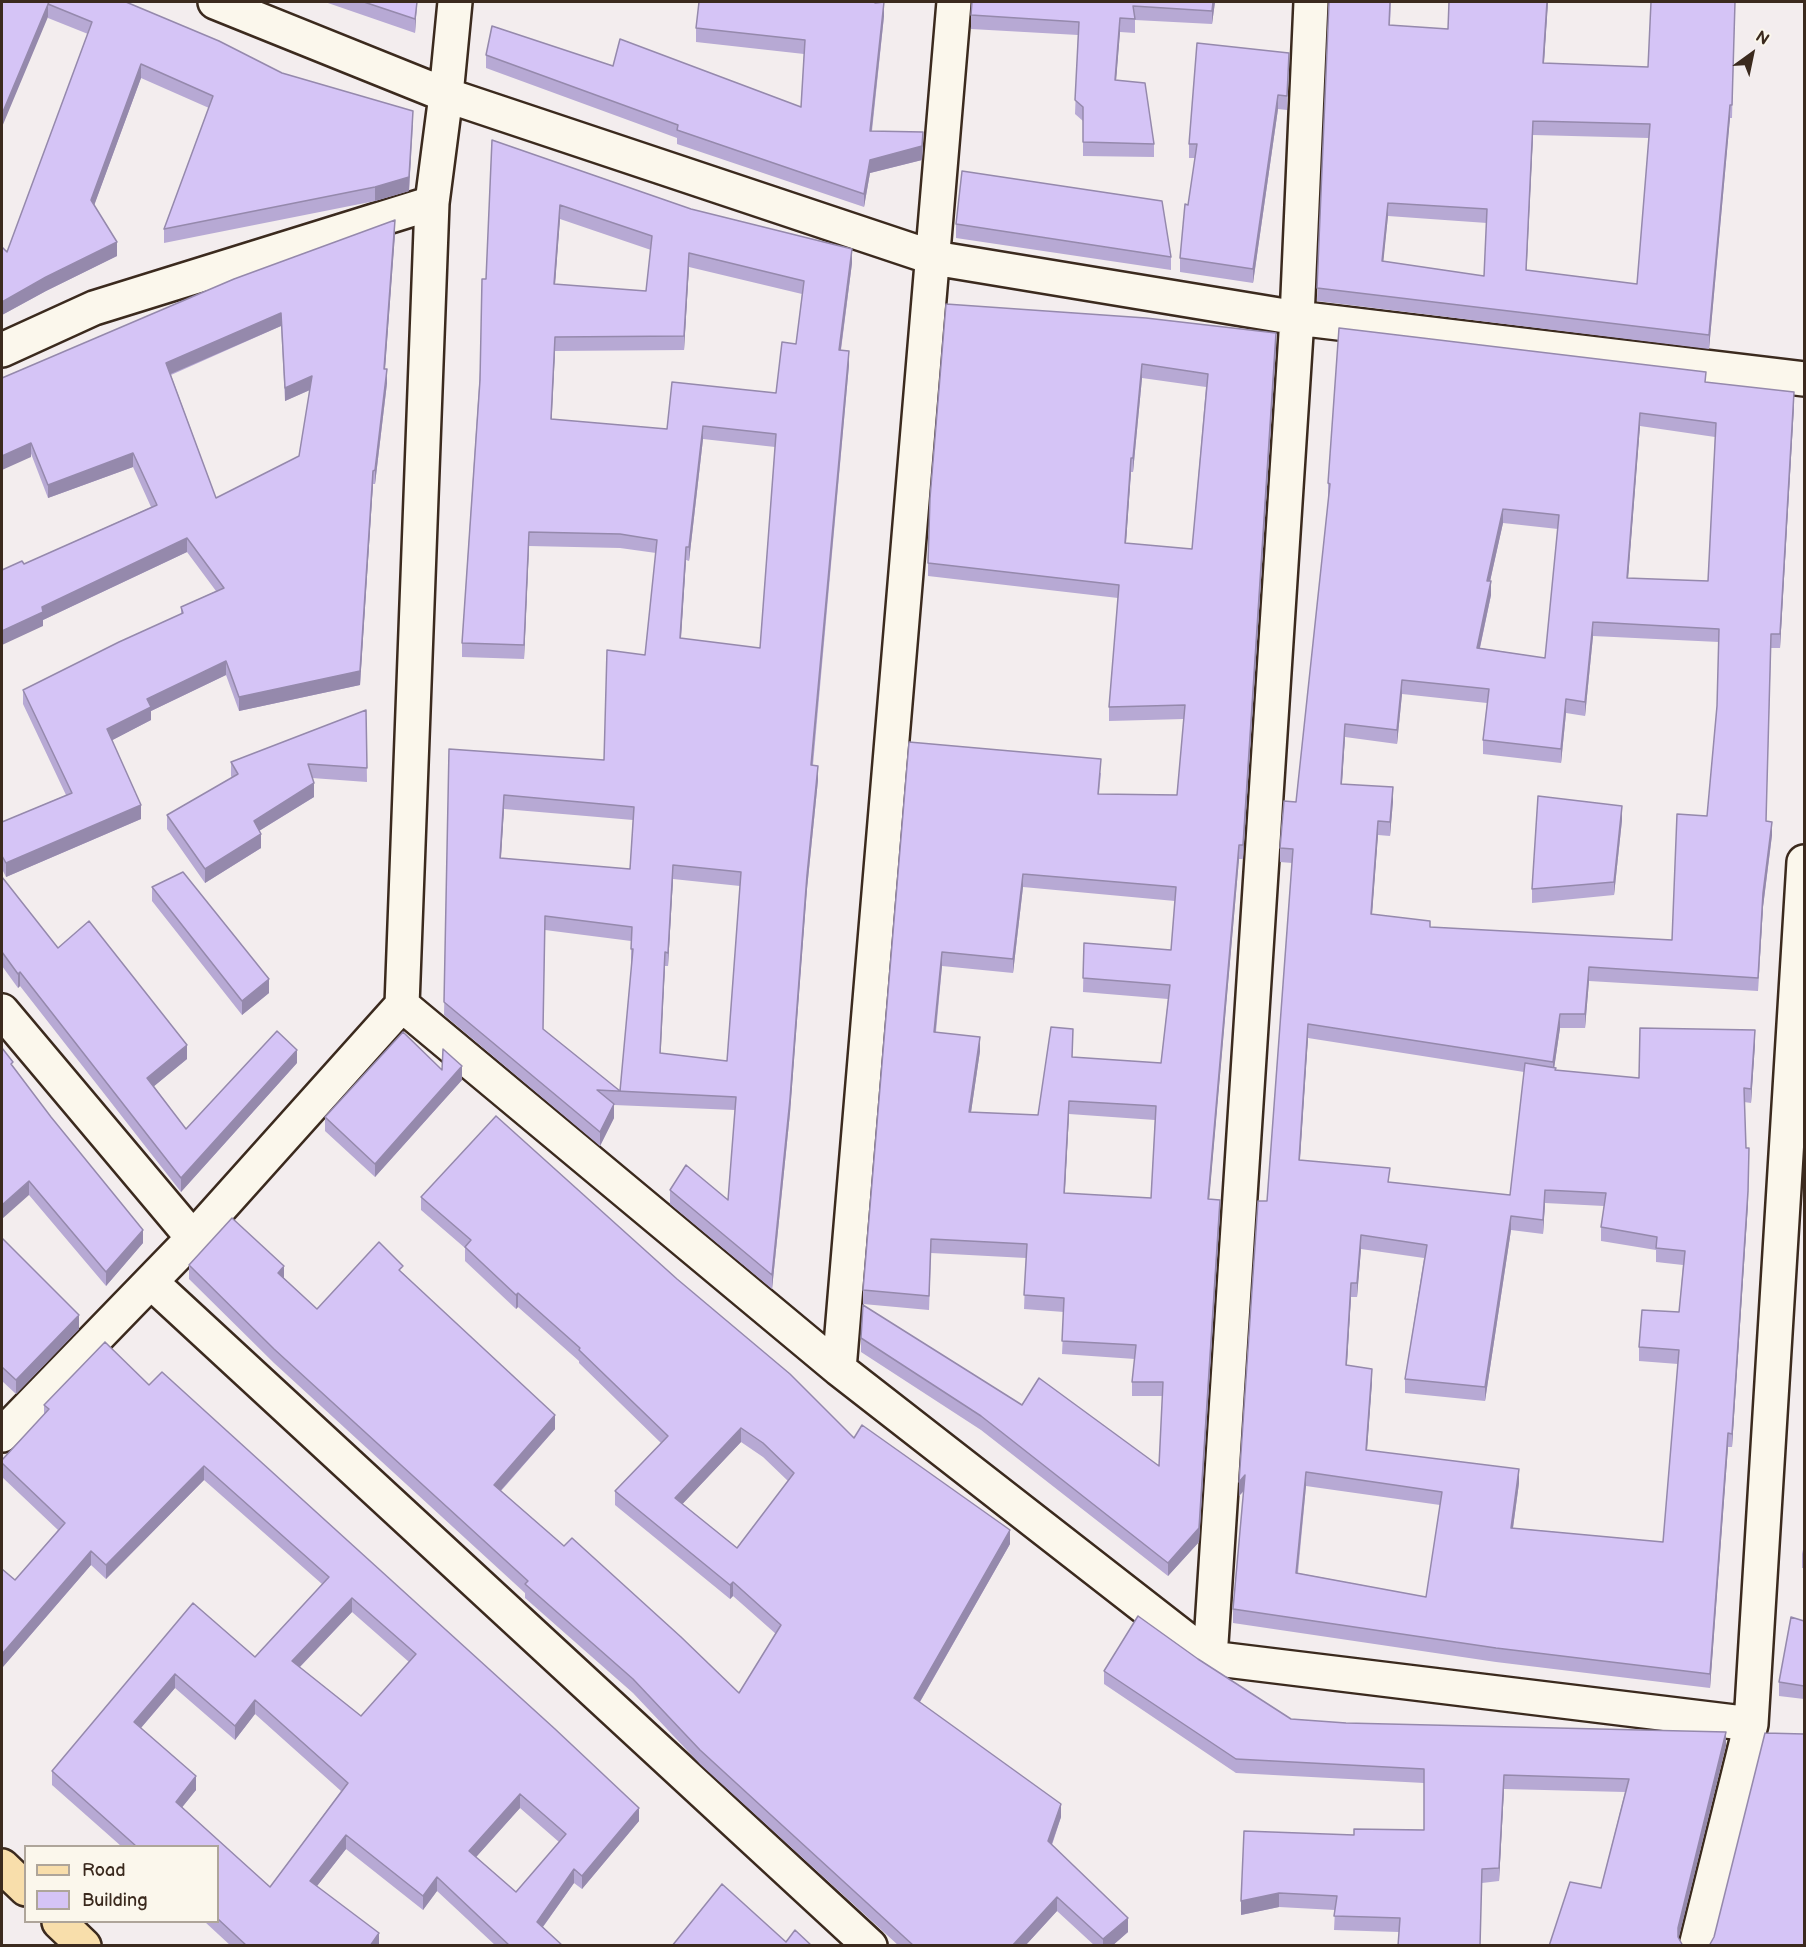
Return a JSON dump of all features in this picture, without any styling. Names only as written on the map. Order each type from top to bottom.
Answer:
[{"type":"main road","points":[[2,1866],[24,1887]]},
{"type":"main road","points":[[60,1923],[84,1946]]},
{"type":"street","points":[[215,2],[446,95],[934,258],[1297,318],[1804,379]]},
{"type":"street","points":[[2,1435],[193,1238],[402,1005],[432,203],[455,2]]},
{"type":"street","points":[[839,1369],[954,2]]},
{"type":"street","points":[[1210,1658],[1297,318],[1311,2]]},
{"type":"street","points":[[2,350],[94,308],[432,203]]},
{"type":"street","points":[[1695,1946],[1751,1724],[1804,862]]},
{"type":"street","points":[[402,1005],[839,1369],[1210,1658],[1751,1724]]},
{"type":"street","points":[[2,1011],[193,1238]]},
{"type":"street","points":[[151,1282],[870,1946]]},
{"type":"building","points":[[2,2],[49,2],[2,114]]},
{"type":"building","points":[[49,2],[126,2],[219,41],[282,73],[413,111],[409,177],[375,187],[164,229],[213,96],[141,64],[91,200],[117,242],[46,277],[2,302],[2,247],[7,252],[92,22],[48,4]]},
{"type":"building","points":[[364,2],[417,2],[415,19]]},
{"type":"building","points":[[699,2],[884,2],[870,131],[923,132],[922,146],[870,160],[864,194],[677,130],[678,125],[486,55],[492,26],[613,66],[620,39],[801,107],[805,40],[696,28]]},
{"type":"building","points":[[972,2],[1213,2],[1212,11],[1133,6],[1135,19],[1120,18],[1115,80],[1145,83],[1154,144],[1083,142],[1083,107],[1075,100],[1079,22],[971,15]]},
{"type":"building","points":[[1329,2],[1390,2],[1389,25],[1448,29],[1449,2],[1547,2],[1543,63],[1648,67],[1651,2],[1735,2],[1732,105],[1730,105],[1709,335],[1317,288]],"holes":[[[1533,121],[1650,124],[1637,284],[1526,270]],[[1388,203],[1487,209],[1484,276],[1382,261]]]},
{"type":"building","points":[[1197,43],[1289,53],[1287,96],[1278,95],[1253,269],[1180,258],[1185,204],[1188,205],[1197,144],[1189,144]]},
{"type":"building","points":[[492,140],[691,209],[852,249],[839,350],[849,351],[811,765],[818,766],[807,875],[790,1099],[772,1275],[670,1190],[686,1165],[728,1200],[736,1097],[597,1090],[614,1104],[600,1132],[444,1002],[449,749],[604,760],[607,650],[645,655],[657,540],[620,534],[529,532],[524,645],[462,643],[480,380],[482,279],[486,279]],"holes":[[[560,205],[652,236],[646,291],[554,284]],[[689,253],[804,281],[796,344],[782,342],[776,393],[672,382],[667,429],[551,419],[555,337],[684,336]],[[703,426],[776,434],[760,648],[680,638],[686,547],[689,547]],[[504,795],[634,807],[630,869],[500,858]],[[673,865],[741,872],[727,1061],[660,1053],[665,952],[668,953]],[[545,916],[632,927],[631,949],[633,949],[620,1091],[543,1029]]]},
{"type":"building","points":[[962,171],[1162,201],[1171,257],[956,224]]},
{"type":"building","points":[[395,220],[384,369],[387,369],[375,470],[373,471],[360,671],[239,697],[226,661],[147,699],[151,707],[107,729],[141,805],[6,863],[2,856],[2,822],[72,793],[23,690],[183,613],[181,607],[224,588],[187,538],[42,607],[43,612],[2,631],[2,570],[22,561],[24,564],[157,505],[133,453],[48,485],[31,443],[2,456],[2,378],[234,279]],"holes":[[[281,313],[285,388],[312,376],[299,456],[216,498],[166,363]]]},
{"type":"building","points":[[946,304],[1146,318],[1276,333],[1243,845],[1239,845],[1208,1199],[1220,1200],[1199,1528],[1168,1563],[981,1416],[861,1338],[863,1305],[1022,1405],[1039,1378],[1159,1466],[1163,1382],[1132,1382],[1136,1345],[1062,1341],[1064,1298],[1024,1295],[1027,1244],[931,1239],[929,1296],[863,1290],[909,742],[1101,759],[1098,794],[1177,795],[1185,705],[1109,707],[1119,585],[928,563],[930,498]],"holes":[[[1142,364],[1208,374],[1192,549],[1125,543],[1131,458],[1133,458]],[[1023,874],[1176,887],[1171,950],[1084,943],[1083,978],[1170,985],[1161,1063],[1072,1057],[1073,1029],[1051,1027],[1038,1115],[969,1112],[980,1037],[934,1032],[942,952],[1013,959]],[[1069,1101],[1156,1106],[1151,1198],[1064,1193]]]},
{"type":"building","points":[[1339,328],[1706,372],[1705,382],[1794,392],[1780,634],[1771,634],[1766,821],[1772,822],[1763,893],[1758,978],[1589,967],[1585,1014],[1560,1014],[1553,1062],[1308,1024],[1299,1160],[1390,1168],[1388,1182],[1510,1195],[1525,1063],[1556,1068],[1555,1070],[1639,1078],[1640,1028],[1755,1030],[1751,1089],[1744,1088],[1746,1148],[1749,1148],[1748,1191],[1732,1434],[1728,1433],[1710,1674],[1496,1648],[1233,1609],[1245,1475],[1239,1482],[1258,1201],[1267,1201],[1293,849],[1280,848],[1284,801],[1296,802],[1330,484],[1328,483]],"holes":[[[1640,413],[1716,423],[1708,581],[1627,578]],[[1503,509],[1559,515],[1545,658],[1477,648],[1491,581],[1487,581]],[[1593,622],[1719,629],[1717,706],[1707,816],[1677,814],[1672,940],[1430,927],[1430,921],[1371,914],[1378,821],[1390,822],[1393,787],[1341,784],[1345,724],[1397,730],[1402,680],[1489,689],[1483,740],[1561,749],[1566,699],[1585,702]],[[1545,1190],[1606,1193],[1601,1227],[1657,1237],[1656,1248],[1685,1251],[1679,1312],[1642,1310],[1639,1347],[1679,1350],[1663,1542],[1511,1528],[1519,1469],[1366,1450],[1372,1369],[1346,1365],[1351,1283],[1357,1283],[1361,1235],[1427,1245],[1405,1379],[1485,1387],[1511,1216],[1543,1220]],[[1306,1472],[1442,1492],[1426,1597],[1296,1573]]]},
{"type":"building","points":[[366,710],[367,768],[308,764],[314,783],[254,821],[261,834],[205,869],[167,815],[238,774],[231,762]]},
{"type":"building","points":[[1538,796],[1622,806],[1614,882],[1532,889]]},
{"type":"building","points":[[183,872],[269,979],[242,1001],[152,887]]},
{"type":"building","points":[[2,877],[58,948],[89,921],[187,1045],[147,1078],[186,1129],[277,1031],[297,1050],[181,1178],[2,952]]},
{"type":"building","points":[[403,1032],[442,1070],[443,1049],[462,1066],[375,1164],[325,1117]]},
{"type":"building","points":[[2,1048],[13,1062],[11,1064],[51,1117],[143,1230],[106,1272],[29,1181],[2,1205]]},
{"type":"building","points":[[496,1116],[677,1279],[790,1374],[854,1438],[862,1425],[1010,1530],[914,1698],[1061,1804],[1048,1841],[1128,1918],[1103,1939],[1057,1897],[1012,1946],[914,1946],[700,1750],[633,1679],[525,1584],[528,1581],[274,1349],[189,1265],[232,1218],[284,1266],[278,1273],[317,1309],[379,1242],[403,1266],[399,1270],[555,1415],[494,1485],[564,1546],[572,1538],[739,1693],[781,1625],[733,1582],[730,1585],[615,1491],[668,1436],[579,1350],[580,1348],[518,1293],[516,1295],[465,1247],[471,1240],[421,1197]],"holes":[[[741,1428],[763,1443],[794,1473],[737,1548],[675,1498]]]},
{"type":"building","points":[[2,1238],[79,1315],[16,1380],[2,1367]]},
{"type":"building","points":[[105,1342],[149,1385],[162,1372],[639,1808],[582,1876],[574,1869],[537,1922],[563,1946],[510,1946],[437,1877],[423,1896],[346,1835],[310,1881],[379,1933],[370,1946],[247,1946],[219,1920],[219,1845],[135,1845],[52,1771],[193,1603],[255,1657],[329,1577],[204,1466],[106,1565],[91,1551],[2,1654],[2,1569],[15,1580],[65,1523],[2,1463],[2,1460],[49,1409],[44,1405]],"holes":[[[352,1598],[416,1654],[361,1716],[292,1661]],[[175,1674],[235,1726],[255,1700],[348,1783],[270,1887],[176,1802],[196,1776],[134,1722]],[[520,1794],[566,1834],[516,1892],[469,1851]]]},
{"type":"building","points":[[1138,1616],[1198,1659],[1291,1719],[1346,1723],[1726,1732],[1678,1928],[1678,1937],[1683,1946],[1549,1946],[1570,1882],[1601,1888],[1629,1779],[1504,1775],[1499,1868],[1482,1869],[1480,1946],[1398,1946],[1400,1918],[1334,1916],[1337,1896],[1279,1893],[1241,1901],[1244,1831],[1354,1835],[1354,1829],[1424,1830],[1424,1769],[1236,1759],[1104,1671]]},
{"type":"building","points":[[1791,1617],[1804,1621],[1804,1686],[1779,1682]]},
{"type":"building","points":[[1765,1733],[1804,1734],[1804,1946],[1709,1946],[1714,1937]]},
{"type":"building","points":[[722,1884],[786,1942],[795,1930],[812,1946],[672,1946]]}]
